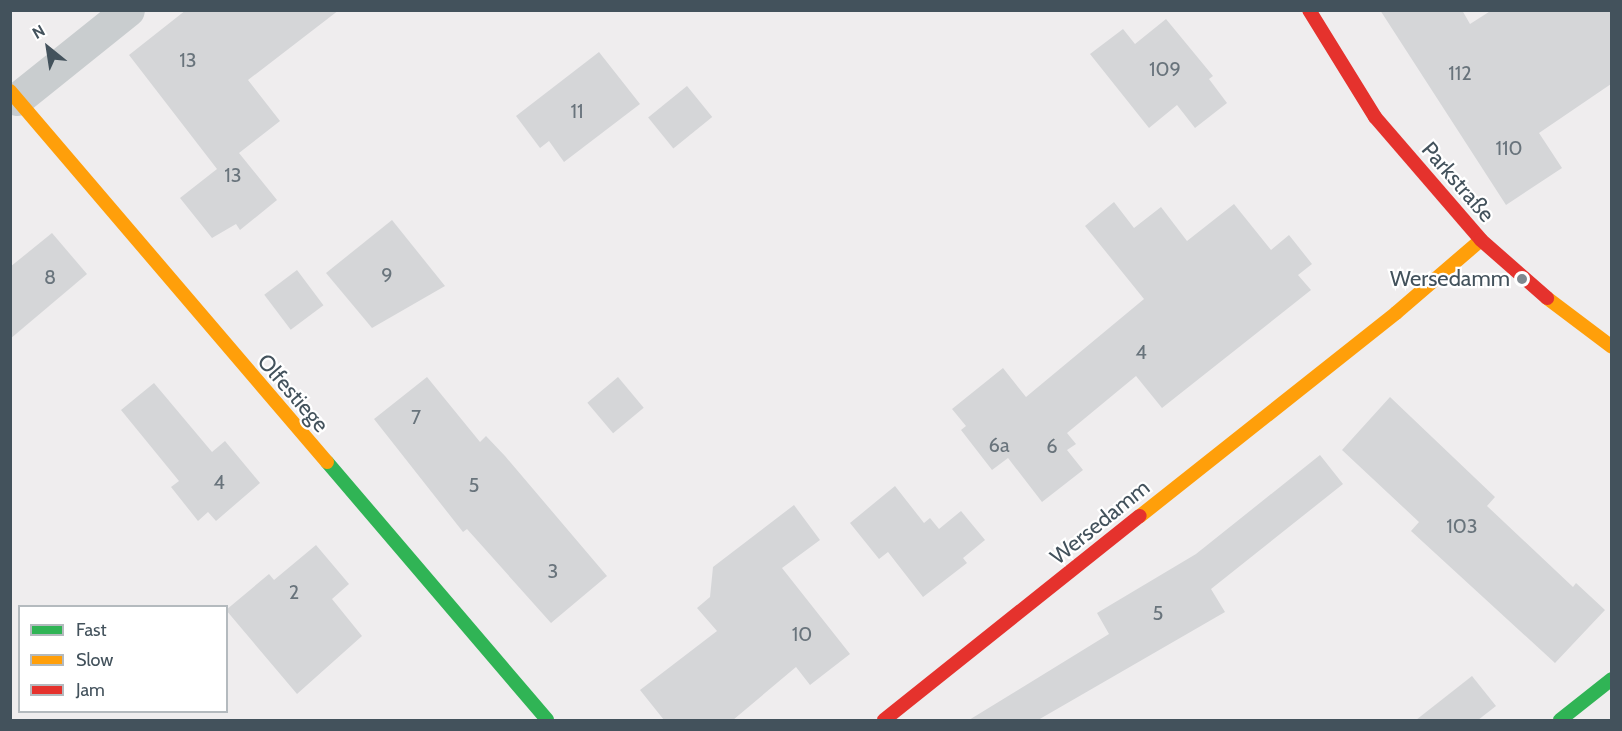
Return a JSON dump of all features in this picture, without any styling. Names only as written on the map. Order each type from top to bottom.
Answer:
[{"type":"street","points":[[14,95],[128,10]]},
{"type":"street","name":"Parkstraße","points":[[1309,10],[1375,117],[1481,240],[1522,279],[1611,347]]},
{"type":"street","name":"Olfestiege","points":[[14,95],[547,720]]},
{"type":"street","name":"Wersedamm","points":[[884,720],[1396,313],[1481,240]]},
{"type":"street","points":[[1560,720],[1611,679]]},
{"type":"building","points":[[186,10],[339,10],[248,80],[280,121],[239,153],[277,200],[240,230],[236,224],[212,238],[180,198],[217,169],[129,55]]},
{"type":"building","points":[[1380,10],[1462,10],[1470,24],[1492,10],[1611,10],[1611,84],[1539,133],[1562,168],[1506,205]]},
{"type":"building","points":[[1166,19],[1213,76],[1209,79],[1227,103],[1195,128],[1177,105],[1149,128],[1090,54],[1123,29],[1135,44]]},
{"type":"building","points":[[599,52],[640,104],[564,162],[549,141],[540,148],[516,116]]},
{"type":"building","points":[[687,86],[712,117],[673,149],[648,117]]},
{"type":"building","points":[[1114,202],[1134,228],[1161,207],[1187,241],[1234,204],[1271,250],[1289,235],[1312,264],[1298,275],[1311,290],[1162,408],[1136,376],[1067,433],[1076,444],[1067,450],[1083,470],[1042,502],[1008,458],[992,470],[961,430],[966,426],[952,409],[1003,368],[1026,397],[1144,299],[1085,226]]},
{"type":"building","points":[[392,220],[445,286],[372,328],[326,273]]},
{"type":"building","points":[[52,233],[87,274],[10,339],[10,267]]},
{"type":"building","points":[[297,270],[323,305],[291,330],[264,295]]},
{"type":"building","points":[[427,377],[480,442],[486,436],[505,456],[607,576],[551,623],[467,529],[463,532],[374,419]]},
{"type":"building","points":[[618,377],[644,408],[613,433],[587,403]]},
{"type":"building","points":[[154,383],[212,452],[225,441],[260,483],[216,521],[208,512],[198,521],[171,487],[179,481],[121,410]]},
{"type":"building","points":[[1390,397],[1495,497],[1487,506],[1573,587],[1576,583],[1605,610],[1555,663],[1411,531],[1419,522],[1342,450]]},
{"type":"building","points":[[1320,455],[1343,484],[1211,589],[1225,612],[1038,720],[969,720],[1109,634],[1097,613],[1196,554]]},
{"type":"building","points":[[895,486],[924,523],[930,518],[939,529],[961,511],[985,540],[963,558],[967,563],[923,597],[888,552],[879,559],[850,523]]},
{"type":"building","points":[[794,505],[820,540],[782,568],[850,654],[810,685],[796,667],[733,720],[664,720],[640,690],[717,631],[697,608],[710,597],[713,567]]},
{"type":"building","points":[[316,545],[349,584],[332,599],[362,636],[297,694],[228,612],[228,608],[269,574],[274,580]]},
{"type":"building","points":[[1472,676],[1496,706],[1478,720],[1416,720]]},
{"type":"traffic: fast","points":[[327,462],[547,720]]},
{"type":"traffic: fast","points":[[1560,720],[1612,679]]},
{"type":"traffic: slow","points":[[10,91],[327,462]]},
{"type":"traffic: slow","points":[[1140,516],[1396,313],[1481,240]]},
{"type":"traffic: slow","points":[[1547,298],[1612,347]]},
{"type":"traffic: jam","points":[[1309,10],[1375,117],[1481,240],[1547,298]]},
{"type":"traffic: jam","points":[[884,720],[1140,516]]},
{"type":"place","name":"Wersedamm","points":[[1522,279]]}]
